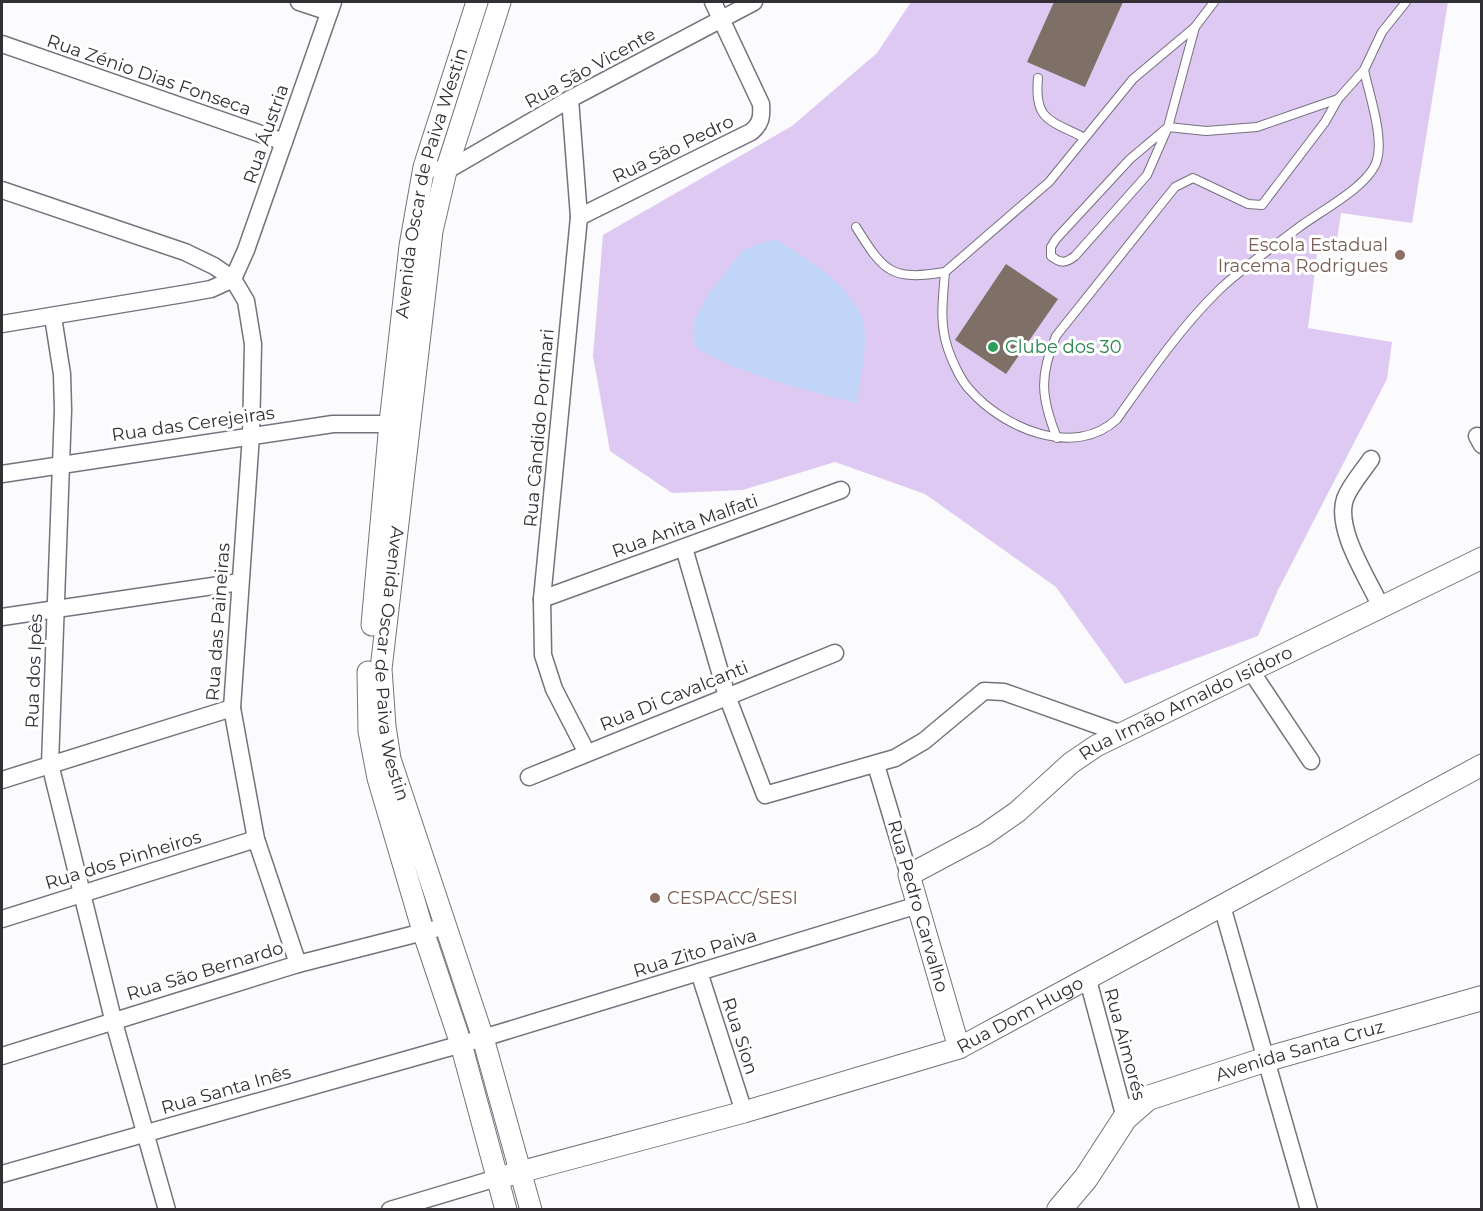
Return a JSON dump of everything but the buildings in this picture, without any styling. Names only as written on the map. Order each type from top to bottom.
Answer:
[{"type":"main road","name":"Avenida Santa Cruz","points":[[1059,1209],[1086,1178],[1125,1118],[1148,1098],[1169,1089],[1264,1060],[1482,998]]},
{"type":"street","points":[[299,2],[331,7]]},
{"type":"street","name":"Avenida Oscar de Paiva Westin","points":[[477,2],[424,167],[410,246],[400,424],[369,731],[378,778],[423,932],[461,1044],[507,1209]]},
{"type":"street","name":"Avenida Oscar de Paiva Westin","points":[[400,424],[432,231],[446,171],[500,2]]},
{"type":"street","name":"Rua São Pedro","points":[[579,218],[759,126],[761,104],[713,2]]},
{"type":"street","name":"Rua São Vicente","points":[[446,171],[570,99],[754,2]]},
{"type":"street","name":"Rua Áustria","points":[[233,279],[246,250],[331,7]]},
{"type":"street","name":"Rua Zénio Dias Fonseca","points":[[2,44],[284,142]]},
{"type":"street","name":"Rua Cândido Portinari","points":[[570,99],[579,218],[542,599],[543,655],[554,689],[586,751]]},
{"type":"street","points":[[424,167],[446,171]]},
{"type":"street","points":[[2,190],[184,252],[233,279]]},
{"type":"street","points":[[2,324],[211,289],[233,279]]},
{"type":"street","name":"Rua das Paineiras","points":[[233,279],[246,301],[252,323],[251,435],[232,708],[256,839],[298,963]]},
{"type":"street","name":"Rua dos Ipês","points":[[53,317],[62,374],[62,463],[50,764],[113,1019],[167,1209]]},
{"type":"street","name":"Rua das Cerejeiras","points":[[2,474],[62,463],[333,424],[400,424]]},
{"type":"street","points":[[1371,459],[1346,496],[1342,510],[1349,540],[1380,605]]},
{"type":"street","name":"Rua Anita Malfati","points":[[542,599],[841,490]]},
{"type":"street","points":[[684,548],[727,696],[765,795],[896,758],[924,741],[984,692],[1004,692],[1122,734]]},
{"type":"street","name":"Rua Irmão Arnaldo Isidoro","points":[[909,875],[984,835],[1017,812],[1071,763],[1096,746],[1380,605],[1482,558]]},
{"type":"street","points":[[2,617],[240,582]]},
{"type":"street","name":"Rua Di Cavalcanti","points":[[529,777],[586,751],[835,653]]},
{"type":"street","name":"Avenida Oscar de Paiva Westin","points":[[375,669],[390,759],[483,1038],[531,1209]]},
{"type":"street","points":[[1251,670],[1311,761]]},
{"type":"street","points":[[2,780],[232,708]]},
{"type":"street","name":"Rua Pedro Carvalho","points":[[876,765],[959,1048]]},
{"type":"street","name":"Rua Dom Hugo","points":[[497,1178],[744,1112],[959,1048],[1481,768]]},
{"type":"street","name":"Rua dos Pinheiros","points":[[2,920],[256,839]]},
{"type":"street","name":"Rua Zito Paiva","points":[[461,1044],[918,905]]},
{"type":"street","points":[[1222,906],[1264,1060],[1309,1209]]},
{"type":"street","name":"Rua São Bernardo","points":[[2,1056],[113,1019],[298,963],[445,927]]},
{"type":"street","name":"Rua Sion","points":[[699,972],[744,1112]]},
{"type":"street","name":"Rua Aimorés","points":[[1088,980],[1125,1118]]},
{"type":"street","name":"Rua Santa Inês","points":[[2,1174],[461,1044]]},
{"type":"street","points":[[390,1209],[497,1178]]},
{"type":"lane","points":[[856,227],[876,260],[898,275],[919,276],[945,272],[1049,182],[1083,137],[1133,79],[1195,27],[1214,2]]},
{"type":"lane","points":[[1057,438],[1042,394],[1046,360],[1056,336],[1175,187],[1193,178],[1248,204],[1262,205],[1325,122],[1338,99],[1364,70],[1382,32],[1406,2]]},
{"type":"lane","points":[[1195,27],[1168,127],[1147,175],[1075,256],[1067,262],[1059,262],[1051,256],[1050,247],[1130,159],[1168,127],[1206,131],[1257,127],[1338,99]]},
{"type":"lane","points":[[945,272],[941,315],[948,350],[969,390],[1013,425],[1057,438],[1090,435],[1107,428],[1168,348],[1220,290],[1309,220],[1362,182],[1372,171],[1378,159],[1379,139],[1364,70]]},
{"type":"lane","points":[[1038,78],[1036,100],[1040,110],[1050,120],[1083,137]]},
{"type":"shaded area","name":"Clube dos 30","points":[[911,2],[1448,2],[1412,223],[1341,213],[1337,240],[1319,238],[1308,328],[1392,342],[1387,379],[1278,590],[1258,636],[1125,684],[1056,587],[925,494],[835,462],[743,490],[672,493],[610,451],[593,356],[603,235],[792,126],[877,53]]},
{"type":"water","points":[[774,239],[831,277],[844,290],[862,318],[865,350],[857,403],[754,374],[696,348],[693,334],[695,319],[707,296],[743,250]]},
{"type":"place","name":"Escola Estadual Iracema Rodrigues","points":[[1400,255]]},
{"type":"place","name":"Clube dos 30","points":[[993,347]]},
{"type":"place","name":"CESPACC/SESI","points":[[655,898]]}]
